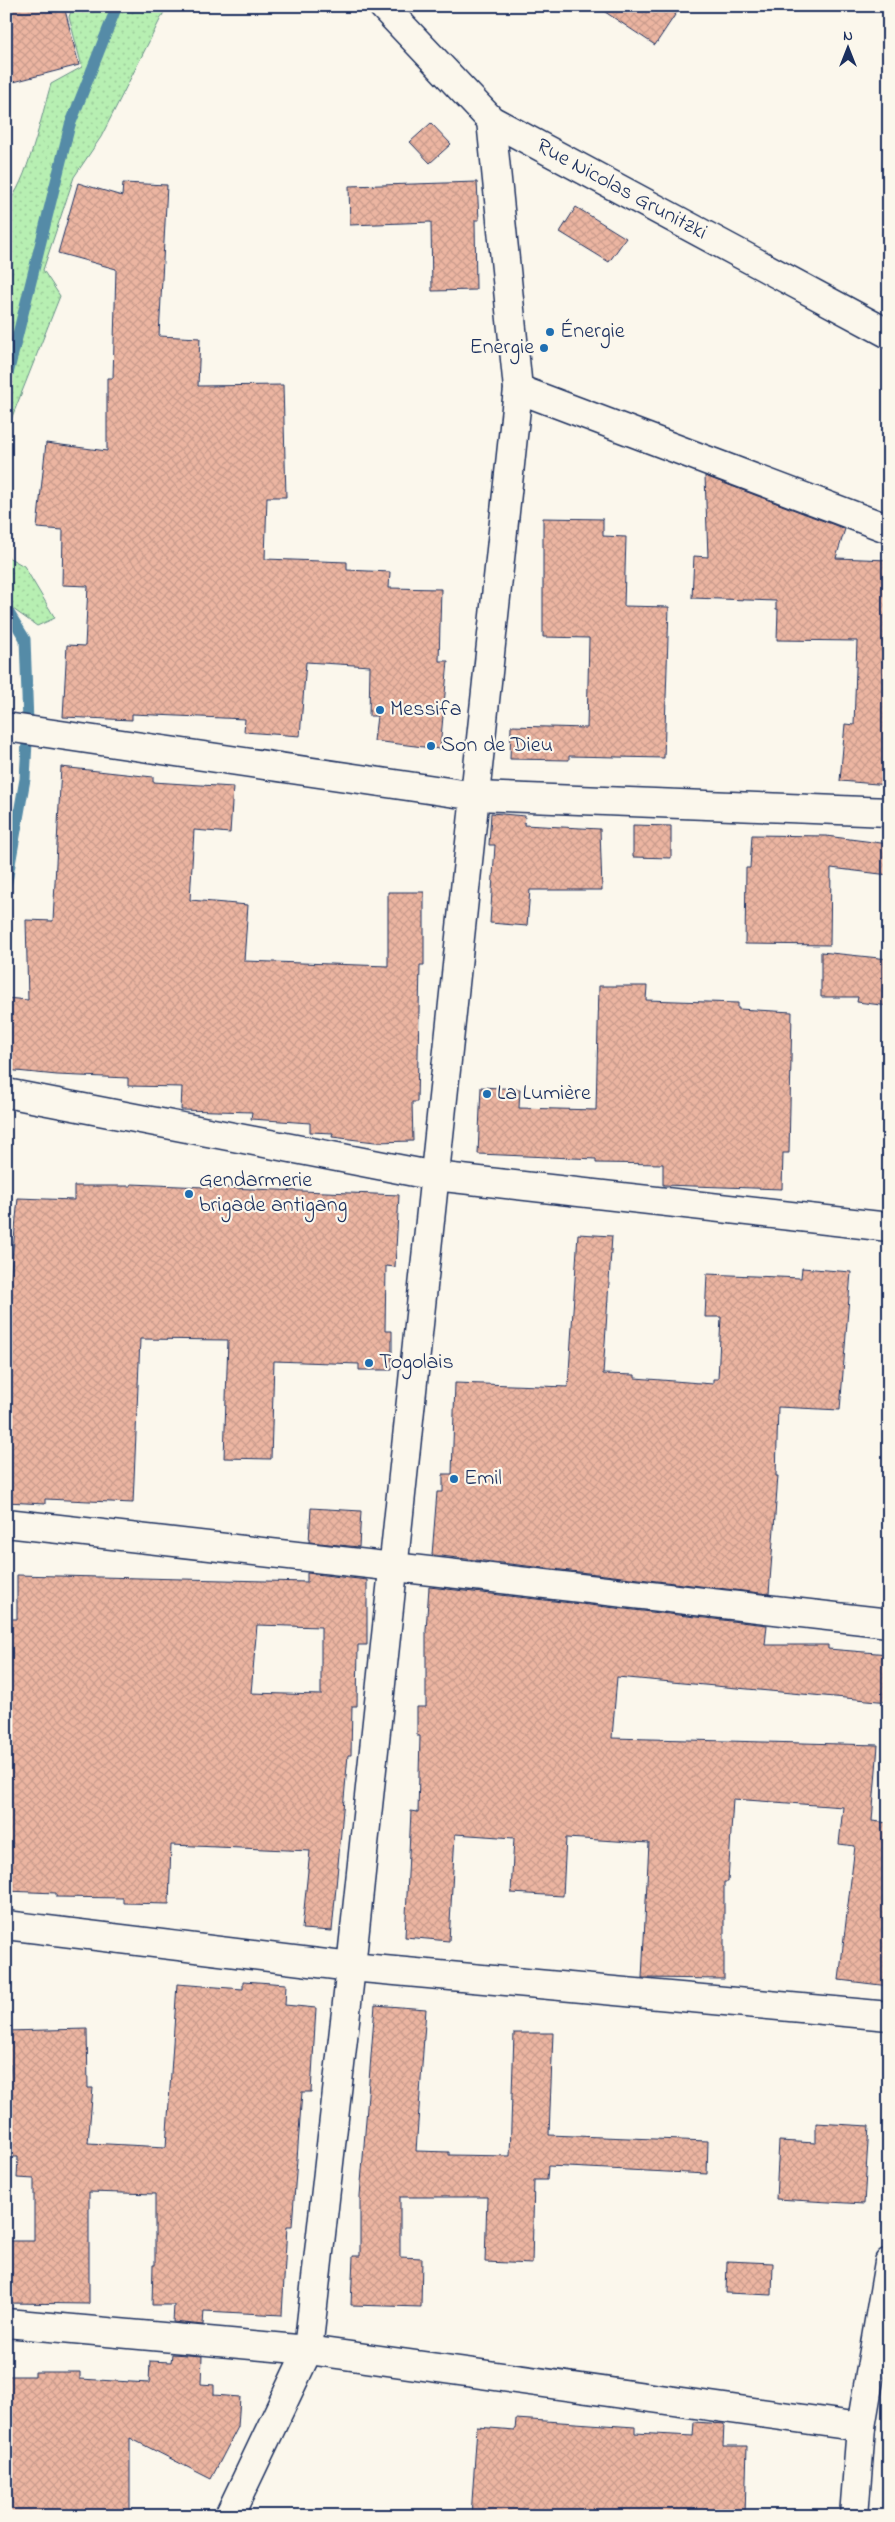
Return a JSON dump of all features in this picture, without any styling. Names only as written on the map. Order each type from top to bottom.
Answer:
[{"type":"street","name":"Rue Nicolas Grunitzki","points":[[383,6],[491,120],[889,334]]},
{"type":"street","points":[[228,2516],[308,2350],[351,1967],[518,389],[491,120]]},
{"type":"street","points":[[518,389],[889,529]]},
{"type":"street","points":[[21,730],[476,796],[889,812]]},
{"type":"street","points":[[6,1093],[435,1176],[889,1227]]},
{"type":"street","points":[[6,1523],[889,1623]]},
{"type":"street","points":[[6,1925],[351,1967],[889,2016]]},
{"type":"street","points":[[854,2516],[861,2427],[889,2262]]},
{"type":"street","points":[[6,2323],[308,2350],[861,2427]]},
{"type":"green space","points":[[73,6],[167,6],[101,137],[74,177],[43,270],[60,296],[6,432],[6,205],[21,182],[27,166],[51,84],[82,67],[69,17]]},
{"type":"green space","points":[[6,556],[24,566],[55,618],[37,626],[6,604]]},
{"type":"building","points":[[6,6],[64,6],[79,65],[6,84]]},
{"type":"building","points":[[596,6],[681,6],[655,45]]},
{"type":"building","points":[[431,123],[451,144],[430,163],[410,142]]},
{"type":"building","points":[[477,182],[479,220],[475,220],[476,290],[432,291],[431,222],[350,225],[349,186]]},
{"type":"building","points":[[78,183],[122,196],[123,183],[167,185],[159,336],[200,338],[198,386],[283,385],[286,497],[267,497],[265,559],[347,562],[347,570],[390,572],[389,588],[441,589],[439,661],[448,661],[440,749],[374,741],[377,716],[369,716],[370,666],[306,662],[300,736],[244,732],[245,719],[132,714],[132,720],[63,717],[67,645],[85,646],[88,586],[62,585],[63,530],[37,528],[46,443],[107,451],[107,378],[113,378],[116,269],[58,253]]},
{"type":"building","points":[[576,207],[626,238],[609,262],[560,232]]},
{"type":"building","points":[[705,476],[845,529],[836,558],[889,560],[889,785],[840,781],[845,724],[854,725],[857,641],[777,640],[778,609],[776,609],[776,601],[692,598],[694,556],[708,557]]},
{"type":"building","points":[[543,518],[603,519],[603,536],[626,537],[624,606],[669,607],[664,758],[569,756],[569,760],[510,759],[511,726],[587,728],[589,638],[543,637]]},
{"type":"building","points":[[61,767],[153,777],[153,782],[233,787],[230,833],[194,830],[190,900],[248,905],[244,961],[388,966],[388,892],[424,892],[424,965],[420,965],[417,1102],[412,1102],[413,1141],[375,1142],[332,1137],[333,1133],[310,1132],[310,1123],[251,1119],[252,1112],[181,1110],[182,1087],[128,1086],[128,1078],[57,1075],[6,1070],[6,998],[28,1000],[26,920],[53,921]]},
{"type":"building","points":[[491,813],[525,816],[524,825],[600,829],[602,890],[530,890],[527,926],[490,923],[495,845],[489,845]]},
{"type":"building","points":[[633,825],[671,826],[671,858],[633,857]]},
{"type":"building","points":[[752,835],[826,836],[889,844],[889,875],[831,868],[830,945],[745,944],[746,868],[750,868]]},
{"type":"building","points":[[821,952],[889,959],[889,1006],[857,1002],[858,997],[821,997]]},
{"type":"building","points":[[599,986],[647,986],[646,1000],[738,1003],[738,1009],[792,1012],[789,1153],[783,1153],[782,1189],[663,1185],[663,1164],[596,1163],[596,1159],[478,1154],[481,1087],[520,1089],[519,1108],[596,1110]]},
{"type":"building","points":[[131,1184],[399,1195],[395,1267],[386,1266],[385,1331],[392,1331],[392,1370],[359,1370],[359,1364],[274,1361],[271,1459],[224,1458],[228,1340],[140,1339],[133,1503],[45,1499],[45,1504],[6,1502],[6,1322],[18,1198],[74,1200],[74,1186],[131,1186]]},
{"type":"building","points":[[578,1234],[612,1236],[603,1374],[635,1375],[635,1378],[713,1384],[713,1379],[718,1379],[721,1317],[705,1317],[707,1274],[801,1278],[802,1268],[851,1272],[840,1410],[778,1407],[776,1476],[778,1476],[769,1594],[432,1555],[437,1492],[443,1492],[443,1474],[452,1474],[455,1383],[568,1387]]},
{"type":"building","points":[[311,1508],[361,1511],[359,1547],[309,1542]]},
{"type":"building","points":[[307,1573],[367,1580],[367,1645],[358,1645],[357,1706],[352,1706],[351,1755],[348,1755],[332,1931],[302,1929],[310,1851],[171,1845],[169,1904],[123,1903],[123,1898],[56,1897],[56,1893],[6,1891],[6,1619],[17,1619],[17,1575],[307,1582]],"holes":[[[257,1625],[321,1627],[321,1695],[251,1693]]]},
{"type":"building","points":[[429,1587],[767,1625],[765,1645],[828,1645],[828,1649],[889,1654],[889,1702],[617,1677],[612,1738],[878,1745],[872,1821],[889,1823],[889,1986],[839,1980],[855,1846],[839,1844],[843,1807],[733,1799],[728,1882],[724,1882],[724,1979],[642,1978],[649,1843],[566,1838],[563,1896],[511,1893],[514,1838],[455,1834],[449,1941],[405,1937],[411,1811],[418,1812],[420,1736],[417,1736],[417,1707],[426,1707],[426,1630]]},
{"type":"building","points":[[243,1981],[286,1984],[285,2005],[316,2008],[311,2092],[302,2092],[292,2226],[287,2226],[282,2315],[204,2311],[203,2325],[173,2322],[174,2305],[152,2305],[153,2265],[155,2265],[155,2194],[89,2192],[89,2304],[6,2303],[6,2241],[34,2241],[34,2179],[17,2178],[18,2157],[6,2157],[6,2111],[11,2065],[6,2065],[6,2031],[87,2029],[88,2088],[93,2088],[88,2143],[166,2147],[177,1984],[243,1989]]},
{"type":"building","points":[[375,2005],[426,2009],[416,2151],[449,2152],[449,2155],[510,2156],[514,2033],[553,2033],[549,2135],[708,2141],[707,2174],[548,2166],[547,2180],[534,2180],[532,2264],[485,2262],[487,2197],[400,2197],[400,2257],[422,2258],[421,2307],[351,2305],[353,2256],[360,2256],[360,2196]]},
{"type":"building","points":[[816,2123],[869,2126],[864,2204],[776,2199],[779,2141],[816,2143]]},
{"type":"building","points":[[727,2261],[773,2263],[772,2295],[726,2293]]},
{"type":"building","points":[[172,2354],[202,2356],[201,2384],[214,2385],[214,2395],[240,2397],[238,2427],[211,2479],[130,2438],[130,2514],[38,2512],[38,2516],[6,2516],[6,2376],[35,2376],[35,2372],[80,2372],[80,2379],[149,2383],[150,2361],[171,2362]]},
{"type":"building","points":[[516,2419],[635,2427],[635,2433],[693,2436],[694,2422],[724,2424],[723,2446],[747,2446],[745,2516],[471,2516],[477,2427],[515,2430]]},
{"type":"waterway","points":[[6,382],[70,125],[117,6]]},
{"type":"waterway","points":[[6,608],[25,639],[28,723],[25,779],[6,887]]},
{"type":"place","name":"Énergie","points":[[550,332]]},
{"type":"place","name":"Energie","points":[[544,348]]},
{"type":"place","name":"Messifa","points":[[380,710]]},
{"type":"place","name":"Son de Dieu","points":[[431,746]]},
{"type":"place","name":"La Lumière","points":[[487,1094]]},
{"type":"place","name":"Gendarmerie brigade antigang","points":[[189,1194]]},
{"type":"place","name":"Togolais","points":[[369,1363]]},
{"type":"place","name":"Emil","points":[[454,1479]]}]
